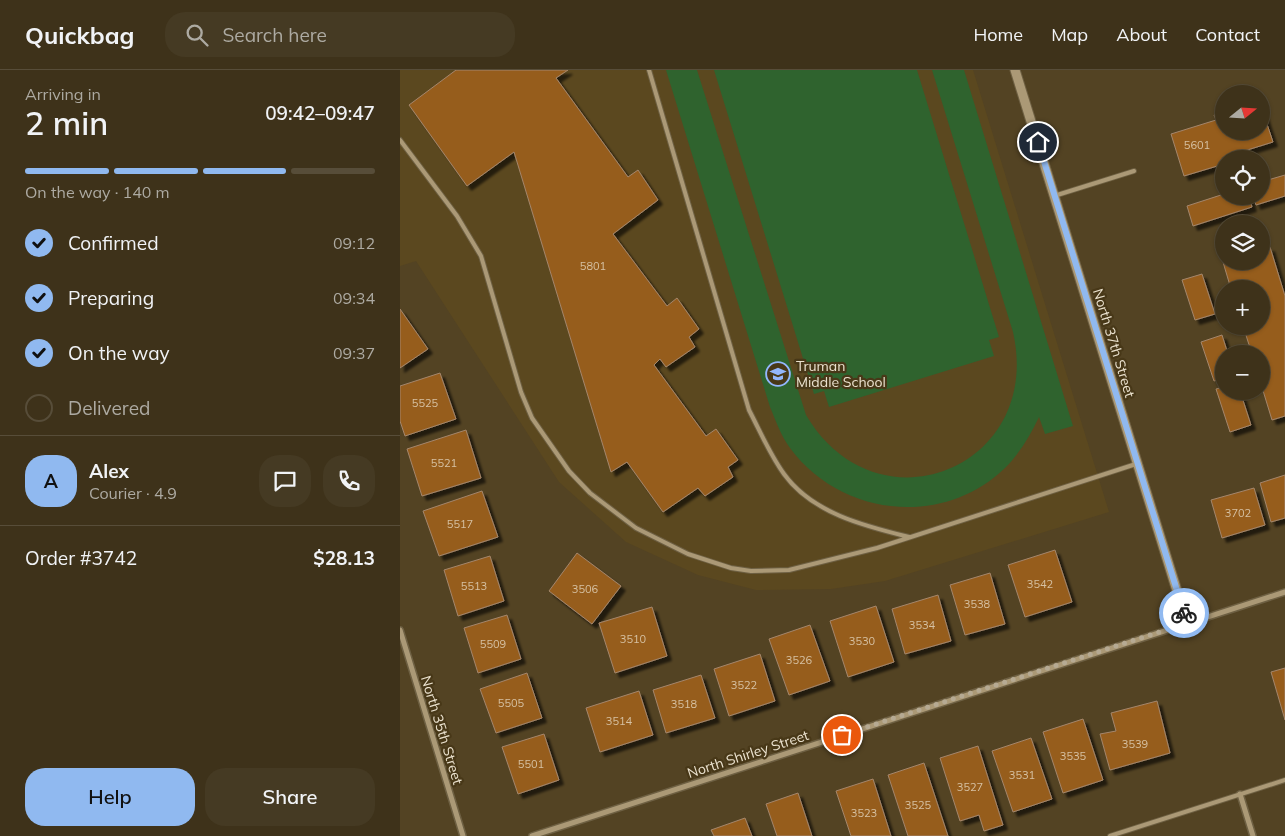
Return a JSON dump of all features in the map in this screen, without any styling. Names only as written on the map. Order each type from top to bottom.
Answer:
[{"type":"street","name":"North 37th Street","points":[[1015,70],[1187,623]]},
{"type":"street","name":"North Shirley Street","points":[[532,836],[1285,592]]},
{"type":"street","name":"North 35th Street","points":[[400,630],[463,836]]},
{"type":"street","points":[[1240,794],[1253,836]]},
{"type":"lane","points":[[649,70],[749,410],[766,444],[784,475],[806,498],[842,517],[910,537]]},
{"type":"lane","points":[[400,140],[457,216],[481,256],[521,392],[532,418],[570,471],[590,493],[636,528],[688,554],[731,568],[751,571],[797,568],[910,537],[1136,464]]},
{"type":"lane","points":[[1054,196],[1134,171]]},
{"type":"lane","points":[[1110,836],[1285,780]]},
{"type":"shaded area","name":"Truman Middle School","points":[[400,70],[973,70],[1109,512],[885,581],[831,589],[756,590],[698,575],[626,542],[559,482],[416,261],[400,266]]},
{"type":"green space","points":[[666,70],[697,70],[806,415],[837,451],[873,472],[911,477],[948,469],[980,450],[1004,419],[1016,380],[1013,332],[932,70],[964,70],[1073,426],[1045,434],[1039,417],[1024,444],[1005,468],[980,487],[952,500],[923,506],[893,506],[864,500],[836,489],[811,471],[790,448],[770,407]]},
{"type":"green space","points":[[714,70],[917,70],[999,337],[989,340],[994,356],[829,407],[824,391],[814,394]]},
{"type":"building","points":[[456,70],[568,70],[556,78],[628,177],[638,170],[658,200],[613,234],[667,306],[677,298],[699,329],[689,337],[695,347],[666,367],[660,359],[654,365],[706,436],[716,429],[738,460],[728,467],[733,477],[705,496],[698,488],[663,512],[627,462],[611,472],[514,152],[467,186],[409,105]]},
{"type":"building","points":[[1215,120],[1215,140],[1270,140],[1270,133],[1273,142],[1247,150],[1215,150],[1215,167],[1184,176],[1171,134]]},
{"type":"building","points":[[1285,175],[1285,196],[1270,201],[1270,179]]},
{"type":"building","points":[[1215,197],[1215,205],[1251,205],[1252,207],[1227,215],[1215,215],[1215,219],[1193,226],[1187,206]]},
{"type":"building","points":[[1270,247],[1285,296],[1285,416],[1272,420],[1266,400],[1270,400],[1270,345],[1249,345],[1246,335],[1270,335],[1270,280],[1228,280],[1225,270],[1270,270]]},
{"type":"building","points":[[1202,274],[1215,314],[1195,320],[1182,280]]},
{"type":"building","points":[[400,309],[428,349],[400,368]]},
{"type":"building","points":[[1222,335],[1225,345],[1215,345],[1215,381],[1214,381],[1201,342]]},
{"type":"building","points":[[440,373],[456,419],[405,436],[400,421],[400,386]]},
{"type":"building","points":[[1220,400],[1243,400],[1251,425],[1230,432]]},
{"type":"building","points":[[466,430],[481,478],[422,496],[407,449]]},
{"type":"building","points":[[1285,475],[1285,518],[1271,522],[1260,483]]},
{"type":"building","points":[[1254,488],[1265,525],[1222,538],[1211,500]]},
{"type":"building","points":[[482,491],[498,537],[439,556],[423,511]]},
{"type":"building","points":[[1055,550],[1072,602],[1025,617],[1008,565]]},
{"type":"building","points":[[577,553],[621,586],[592,624],[549,591]]},
{"type":"building","points":[[490,556],[504,601],[458,616],[444,570]]},
{"type":"building","points":[[990,573],[1005,624],[965,635],[950,585]]},
{"type":"building","points":[[938,595],[951,641],[905,654],[892,609]]},
{"type":"building","points":[[876,606],[894,662],[848,677],[830,621]]},
{"type":"building","points":[[652,607],[667,656],[615,673],[599,623]]},
{"type":"building","points":[[507,615],[521,659],[478,673],[464,628]]},
{"type":"building","points":[[810,625],[830,681],[789,695],[769,639]]},
{"type":"building","points":[[760,654],[775,701],[729,716],[714,669]]},
{"type":"building","points":[[1285,668],[1285,720],[1271,672]]},
{"type":"building","points":[[527,673],[542,718],[496,733],[480,689]]},
{"type":"building","points":[[701,675],[715,718],[666,733],[653,690]]},
{"type":"building","points":[[639,691],[653,735],[600,752],[586,708]]},
{"type":"building","points":[[1157,701],[1170,753],[1110,770],[1100,734],[1116,731],[1111,713]]},
{"type":"building","points":[[1083,719],[1103,780],[1063,793],[1043,732]]},
{"type":"building","points":[[544,734],[559,780],[518,794],[502,747]]},
{"type":"building","points":[[1031,738],[1052,799],[1013,812],[992,751]]},
{"type":"building","points":[[978,746],[1003,825],[984,831],[979,815],[960,821],[940,758]]},
{"type":"building","points":[[924,763],[948,836],[908,836],[888,775]]},
{"type":"building","points":[[873,779],[891,836],[851,836],[836,791]]},
{"type":"building","points":[[798,793],[812,836],[777,836],[766,804]]},
{"type":"building","points":[[745,818],[752,836],[714,836],[711,830]]},
{"type":"way so far","points":[[842,735],[1187,623],[1184,613]]},
{"type":"place","name":"Truman Middle School","points":[[778,374]]},
{"type":"route","points":[[1038,142],[1136,464],[1184,613]]}]
